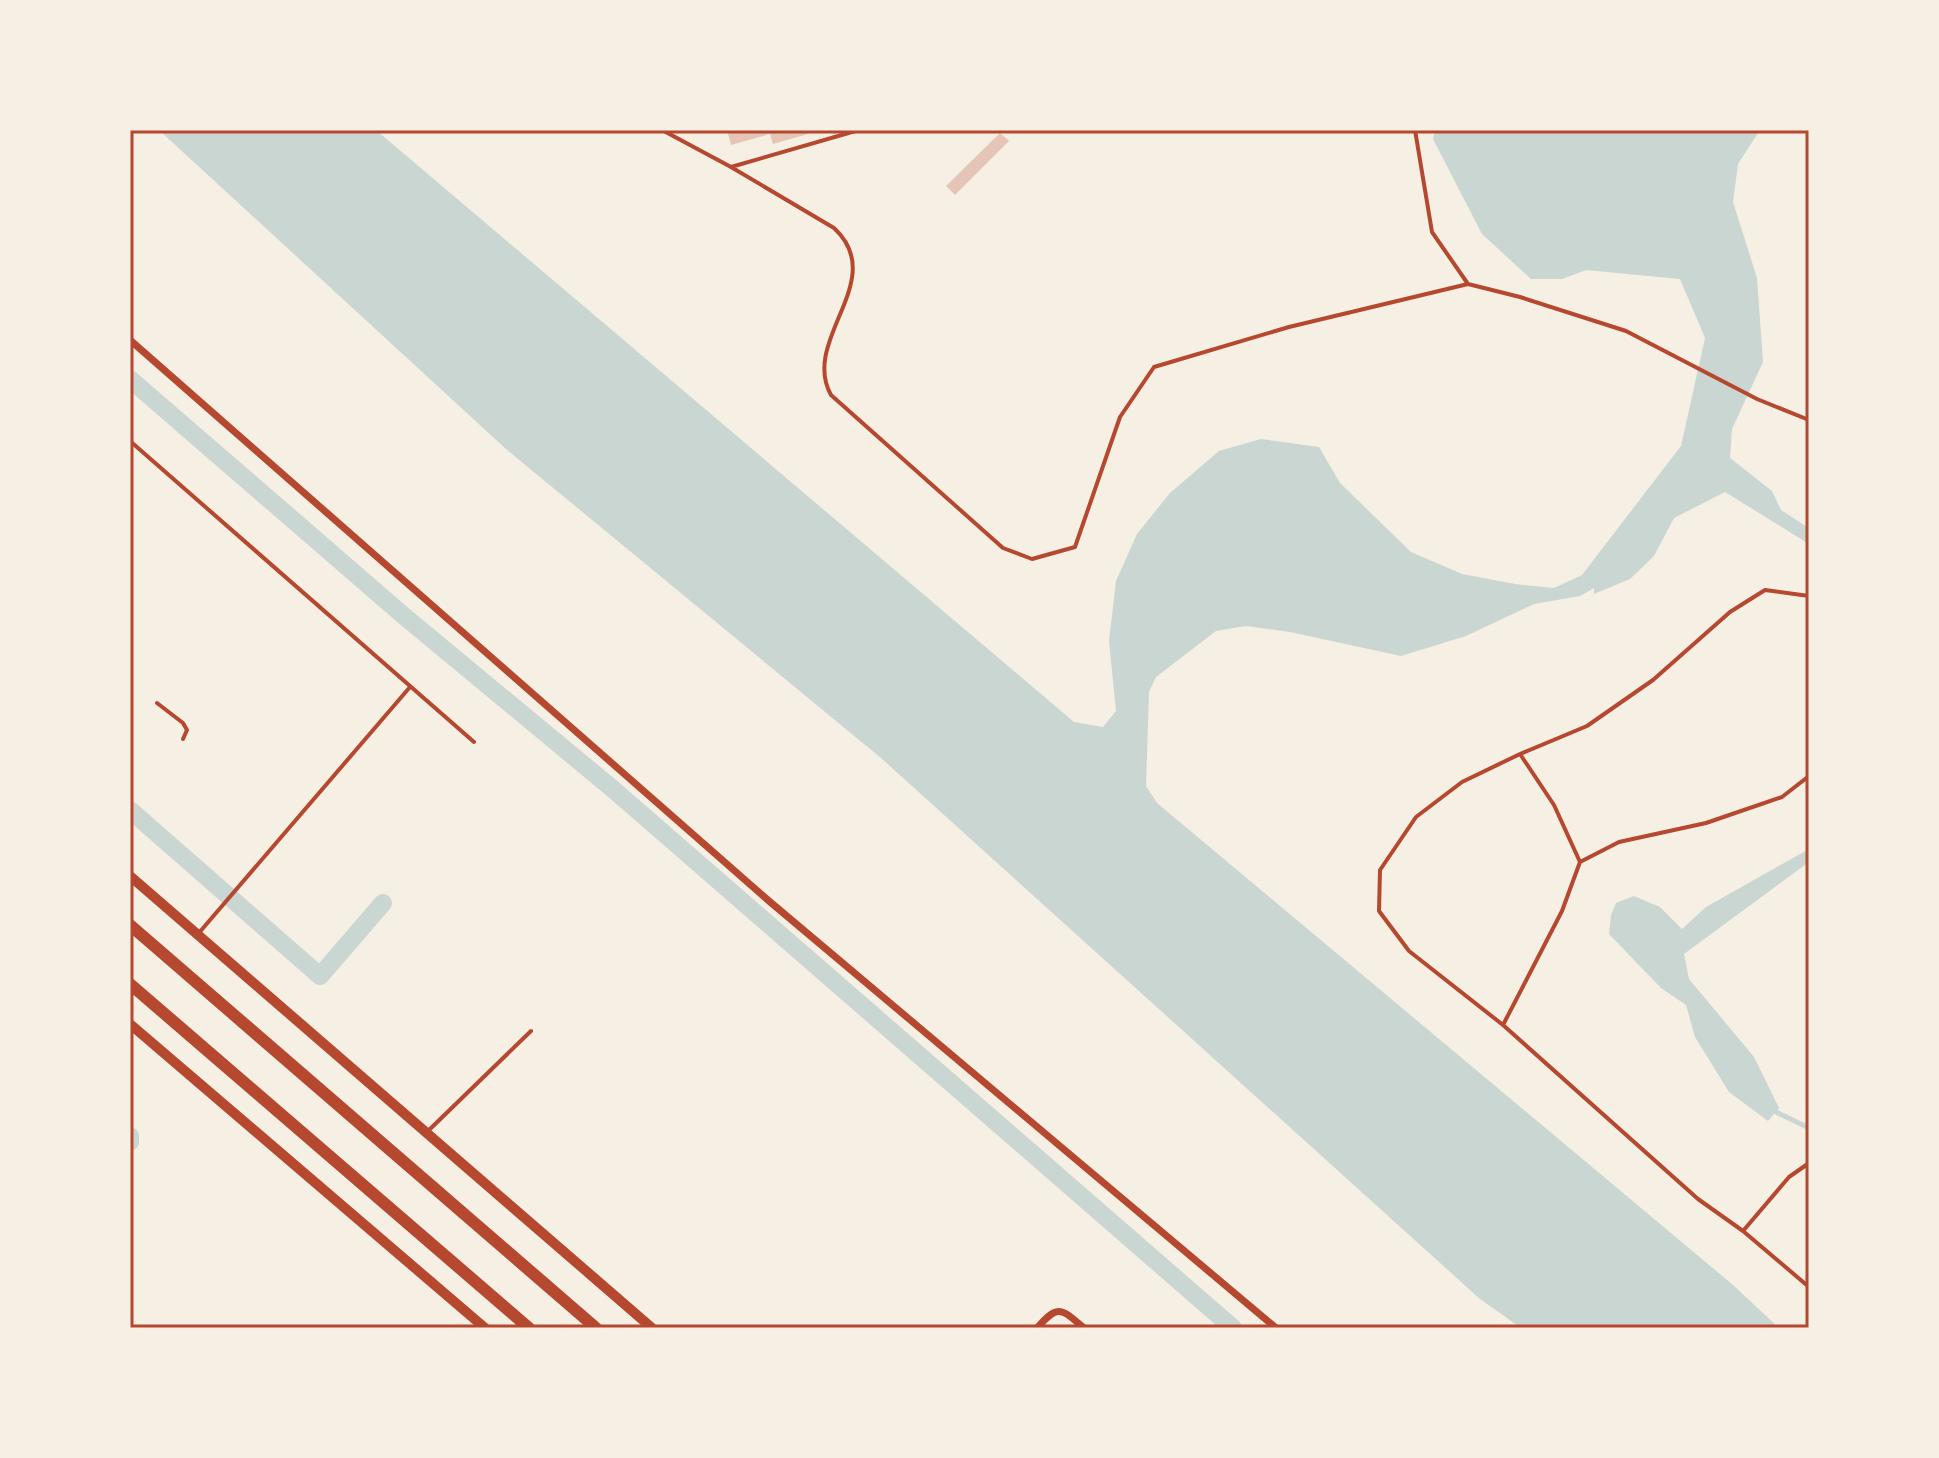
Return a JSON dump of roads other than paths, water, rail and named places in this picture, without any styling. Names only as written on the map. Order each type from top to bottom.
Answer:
[{"type":"highway","points":[[130,925],[596,1328]]},
{"type":"highway","points":[[130,984],[529,1328]]},
{"type":"main road","points":[[130,876],[652,1328]]},
{"type":"main road","points":[[130,1024],[485,1328]]},
{"type":"street","points":[[130,340],[769,901],[1276,1328]]},
{"type":"street","points":[[1037,1328],[1049,1314],[1062,1310],[1084,1328]]},
{"type":"lane","points":[[662,130],[834,228],[844,238],[852,252],[854,268],[852,283],[839,314],[823,371],[824,382],[831,395],[1003,548],[1032,559],[1075,547],[1120,417],[1154,367],[1289,327],[1468,284],[1626,331],[1757,399],[1809,420]]},
{"type":"lane","points":[[731,167],[859,130]]},
{"type":"lane","points":[[1415,130],[1432,232],[1468,284]]},
{"type":"lane","points":[[130,441],[474,742]]},
{"type":"lane","points":[[1809,596],[1765,590],[1730,612],[1653,680],[1587,726],[1462,782],[1416,817],[1380,870],[1379,911],[1409,951],[1503,1025],[1698,1199],[1743,1231],[1809,1287]]},
{"type":"lane","points":[[197,935],[410,687]]},
{"type":"lane","points":[[157,703],[183,723],[187,730],[183,739]]},
{"type":"lane","points":[[1520,754],[1554,805],[1580,862]]},
{"type":"lane","points":[[1503,1025],[1562,911],[1580,862],[1619,842],[1706,823],[1782,797],[1809,776]]},
{"type":"lane","points":[[426,1133],[531,1031]]},
{"type":"lane","points":[[1743,1231],[1789,1177],[1809,1163]]},
{"type":"waterway","points":[[130,379],[404,616],[614,790],[1233,1328]]},
{"type":"waterway","points":[[130,810],[320,976],[383,903]]},
{"type":"waterway","points":[[1776,1112],[1809,1128]]},
{"type":"waterway","points":[[130,1136],[130,1142]]}]
